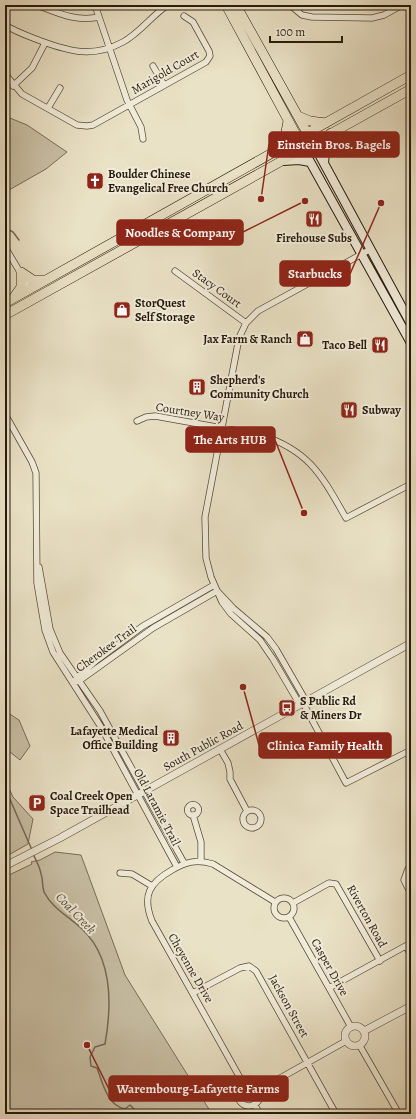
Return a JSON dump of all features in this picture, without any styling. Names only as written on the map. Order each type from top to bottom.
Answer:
[{"type":"main road","points":[[226,5],[310,162],[411,343]]},
{"type":"main road","points":[[236,5],[324,162],[411,324]]},
{"type":"main road","points":[[8,301],[411,75]]},
{"type":"main road","points":[[5,315],[411,89]]},
{"type":"main road","points":[[298,116],[310,121],[326,123]]},
{"type":"main road","points":[[278,150],[285,137],[288,121]]},
{"type":"main road","points":[[324,162],[326,146],[331,133]]},
{"type":"main road","points":[[282,161],[299,160],[310,162]]},
{"type":"main road","points":[[21,272],[33,280],[48,279]]},
{"type":"main road","points":[[8,301],[21,287],[21,272]]},
{"type":"main road","points":[[21,306],[29,296],[30,289]]},
{"type":"street","points":[[37,5],[70,18],[87,19],[99,17]]},
{"type":"street","points":[[95,5],[130,105],[141,128],[143,139]]},
{"type":"street","points":[[5,24],[16,32],[65,50],[89,52],[109,47],[132,35],[156,13],[168,5]]},
{"type":"street","points":[[290,5],[302,15],[312,17],[372,18],[384,16],[402,5]]},
{"type":"street","name":"Marigold Court","points":[[5,74],[13,86],[22,94],[77,125],[93,125],[206,62],[210,56],[193,22],[184,16]]},
{"type":"street","points":[[13,86],[32,68],[45,43]]},
{"type":"street","points":[[153,66],[164,85]]},
{"type":"street","points":[[48,108],[60,88]]},
{"type":"street","points":[[5,247],[30,289]]},
{"type":"street","points":[[371,249],[258,311],[246,323],[239,338],[210,498],[205,517],[204,544],[207,565],[220,599],[226,608],[266,647],[303,703],[346,783],[411,750]]},
{"type":"street","name":"Stacy Court","points":[[174,271],[246,323]]},
{"type":"street","name":"Old Laramie Trail","points":[[5,414],[32,462],[36,473],[35,535],[37,583],[44,630],[53,652],[76,680],[97,720],[184,863]]},
{"type":"street","name":"Courtney Way","points":[[137,421],[146,417],[155,416],[222,428],[275,440],[302,456],[316,469],[325,481],[346,518],[411,484]]},
{"type":"street","name":"Cherokee Trail","points":[[76,680],[143,626],[214,585]]},
{"type":"street","name":"Cherokee Trail","points":[[76,680],[153,628],[217,591]]},
{"type":"street","name":"South Public Road","points":[[5,866],[25,858],[411,643]]},
{"type":"street","points":[[220,749],[228,763],[230,779],[247,811]]},
{"type":"street","name":"Old Laramie Trail","points":[[142,792],[177,867]]},
{"type":"street","points":[[193,815],[201,842],[201,861]]},
{"type":"street","points":[[120,874],[132,874],[152,886],[161,876],[184,863],[201,861],[213,864],[275,902]]},
{"type":"street","points":[[411,867],[404,875],[404,880],[411,894]]},
{"type":"street","name":"Riverton Road","points":[[293,903],[329,883],[338,885],[380,961]]},
{"type":"street","name":"Cheyenne Drive","points":[[152,886],[147,901],[148,910],[152,921],[244,1086]]},
{"type":"street","points":[[279,898],[285,898],[293,903],[293,912],[289,916],[281,917],[276,914],[274,909],[275,902],[279,898]]},
{"type":"street","name":"Casper Drive","points":[[289,916],[351,1028]]},
{"type":"street","points":[[329,988],[408,945],[411,955]]},
{"type":"street","name":"Jackson Street","points":[[193,993],[240,968],[249,966],[256,971],[336,1114]]},
{"type":"street","points":[[364,1031],[411,1006]]},
{"type":"street","points":[[346,1041],[346,1032],[357,1026],[364,1031],[366,1038],[360,1046]]},
{"type":"street","points":[[259,1090],[346,1041]]},
{"type":"street","points":[[346,1041],[352,1046],[360,1046]]},
{"type":"street","points":[[360,1046],[399,1114]]},
{"type":"street","points":[[252,1084],[259,1090],[260,1096],[254,1104],[246,1105],[239,1099],[240,1090],[244,1086],[252,1084]]},
{"type":"street","points":[[254,1104],[260,1114]]},
{"type":"shaded area","points":[[5,116],[27,125],[67,152],[46,169],[9,190],[5,188]]},
{"type":"shaded area","points":[[5,711],[19,720],[30,746],[20,760],[5,748]]},
{"type":"shaded area","points":[[5,780],[13,797],[33,819],[28,844],[5,857]]},
{"type":"shaded area","points":[[55,852],[81,855],[125,975],[212,1114],[5,1114],[5,877],[32,864],[31,862],[40,860]]},
{"type":"waterway","points":[[5,213],[7,229],[5,232]]},
{"type":"waterway","points":[[7,229],[13,232],[19,240]]},
{"type":"waterway","name":"Coal Creek","points":[[5,788],[32,850]]},
{"type":"waterway","name":"Coal Creek","points":[[33,854],[40,869],[43,890],[47,898],[81,928],[92,940],[105,967],[109,998],[109,1014],[105,1044],[95,1047],[90,1057],[91,1066],[97,1068],[106,1093],[114,1103],[125,1109],[130,1105],[139,1114]]},
{"type":"place","name":"Boulder Chinese Evangelical Free Church","points":[[95,181]]},
{"type":"place","name":"Einstein Bros. Bagels","points":[[261,199]]},
{"type":"place","name":"Noodles & Company","points":[[305,201]]},
{"type":"place","name":"Starbucks","points":[[381,203]]},
{"type":"place","name":"Firehouse Subs","points":[[314,219]]},
{"type":"place","name":"StorQuest Self Storage","points":[[122,310]]},
{"type":"place","name":"Jax Farm & Ranch","points":[[305,339]]},
{"type":"place","name":"Taco Bell","points":[[380,345]]},
{"type":"place","name":"Shepherd's Community Church","points":[[197,387]]},
{"type":"place","name":"Subway","points":[[349,410]]},
{"type":"place","name":"The Arts HUB","points":[[304,513]]},
{"type":"place","name":"Clinica Family Health","points":[[243,687]]},
{"type":"place","name":"S Public Rd & Miners Dr","points":[[287,708]]},
{"type":"place","name":"Lafayette Medical Office Building","points":[[171,738]]},
{"type":"place","name":"Coal Creek Open Space Trailhead","points":[[37,803]]},
{"type":"place","name":"Warembourg-Lafayette Farms","points":[[87,1045]]}]
